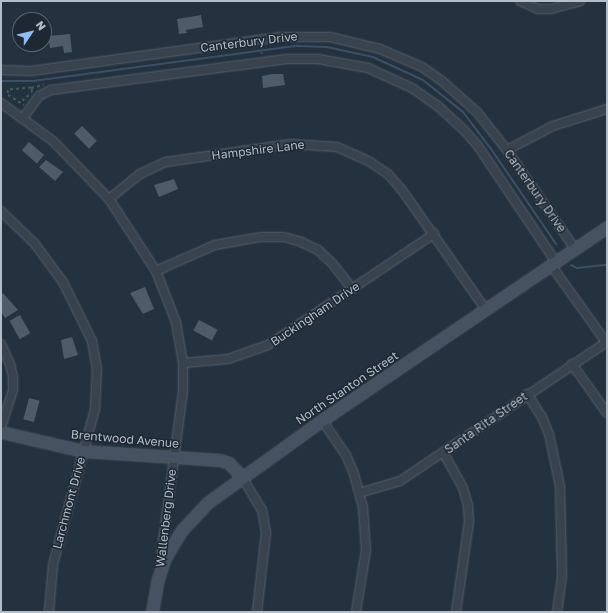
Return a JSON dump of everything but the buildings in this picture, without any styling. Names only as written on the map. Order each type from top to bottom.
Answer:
[{"type":"street","points":[[520,1],[538,9],[551,9],[580,1]]},
{"type":"street","name":"Canterbury Drive","points":[[1,70],[31,71],[280,37],[330,37],[380,48],[422,67],[460,95],[485,121],[507,150],[575,249]]},
{"type":"street","name":"Canterbury Drive","points":[[23,118],[39,96],[51,90],[285,59],[318,59],[368,68],[412,88],[438,106],[464,130],[478,146],[606,342]]},
{"type":"street","name":"Wallenberg Drive","points":[[1,103],[23,118],[76,162],[109,198],[156,271],[176,322],[183,363],[183,392],[173,457],[158,579]]},
{"type":"street","points":[[507,150],[553,126],[607,109]]},
{"type":"street","name":"Hampshire Lane","points":[[109,198],[140,174],[166,162],[291,144],[322,144],[353,153],[388,174],[434,234],[486,310]]},
{"type":"street","name":"Larchmont Drive","points":[[1,211],[31,239],[53,267],[74,302],[92,342],[97,368],[98,387],[95,409],[53,565],[50,612]]},
{"type":"street","name":"North Stanton Street","points":[[152,612],[158,579],[166,558],[182,530],[207,503],[322,420],[607,227]]},
{"type":"street","name":"Buckingham Drive","points":[[183,363],[228,359],[268,346],[434,234]]},
{"type":"street","points":[[156,271],[215,245],[261,237],[284,237],[301,242],[318,250],[332,263],[352,290]]},
{"type":"street","name":"Santa Rita Street","points":[[359,493],[400,481],[606,342]]},
{"type":"street","points":[[1,344],[10,364],[13,390],[1,427]]},
{"type":"street","points":[[572,364],[607,413]]},
{"type":"street","points":[[527,394],[542,417],[549,434],[560,486],[563,563],[557,612]]},
{"type":"street","points":[[322,420],[346,455],[359,493],[366,524],[366,550],[356,612]]},
{"type":"street","name":"Brentwood Avenue","points":[[1,432],[83,450],[225,461],[242,477]]},
{"type":"street","points":[[443,452],[463,488],[468,505],[469,522],[456,612]]},
{"type":"street","points":[[242,477],[262,510],[266,533],[256,612]]},
{"type":"path","points":[[260,44],[262,56]]},
{"type":"path","points":[[255,56],[269,55]]},
{"type":"path","points":[[25,106],[22,101],[10,96],[8,90],[31,88],[50,84]]},
{"type":"path","points":[[22,101],[32,92],[31,88]]},
{"type":"waterway","points":[[1,81],[33,81],[297,46],[327,47],[373,57],[423,80],[463,112],[491,149],[556,244]]},
{"type":"waterway","points":[[571,265],[577,268],[607,265]]}]
